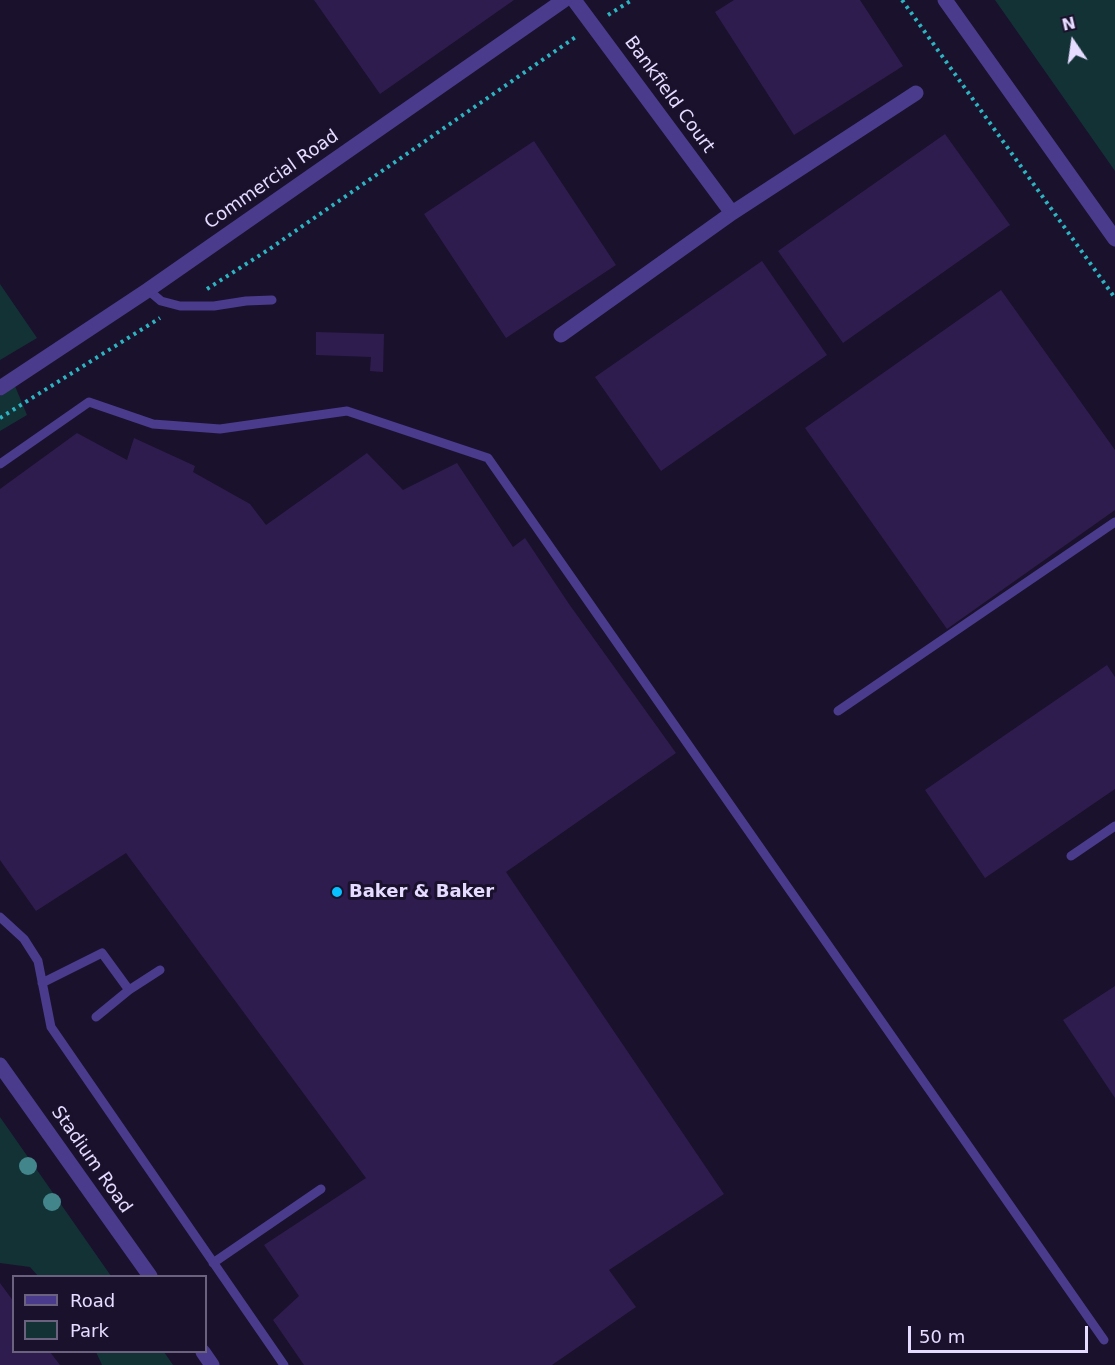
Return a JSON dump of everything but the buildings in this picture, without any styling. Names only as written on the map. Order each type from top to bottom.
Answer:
[{"type":"street","name":"Commercial Road","points":[[0,388],[148,290],[564,0]]},
{"type":"street","name":"Bankfield Court","points":[[574,0],[732,213]]},
{"type":"street","points":[[945,0],[1115,239]]},
{"type":"street","points":[[561,335],[732,213],[916,93]]},
{"type":"street","name":"Stadium Road","points":[[0,1065],[149,1275]]},
{"type":"lane","points":[[148,290],[161,301],[180,306],[214,306],[272,300]]},
{"type":"lane","points":[[0,464],[89,402],[153,424],[220,429],[346,411],[488,458],[1104,1340]]},
{"type":"lane","points":[[838,711],[1115,522]]},
{"type":"lane","points":[[1071,856],[1115,826]]},
{"type":"lane","points":[[0,917],[24,939],[38,961],[51,1028],[284,1365]]},
{"type":"lane","points":[[42,983],[102,954],[129,990]]},
{"type":"lane","points":[[96,1017],[129,990],[160,970]]},
{"type":"lane","points":[[213,1263],[321,1189]]},
{"type":"path","points":[[0,418],[268,250],[632,0]]},
{"type":"path","points":[[902,0],[1115,298]]},
{"type":"green space","points":[[995,0],[1115,0],[1115,171]]},
{"type":"green space","points":[[0,284],[37,338],[0,360]]},
{"type":"green space","points":[[15,386],[27,415],[0,431],[0,396]]},
{"type":"green space","points":[[0,1117],[110,1275],[37,1275],[30,1267],[0,1263]]},
{"type":"green space","points":[[96,1353],[165,1353],[173,1365],[102,1365]]},
{"type":"place","name":"Baker & Baker","points":[[337,892]]}]
